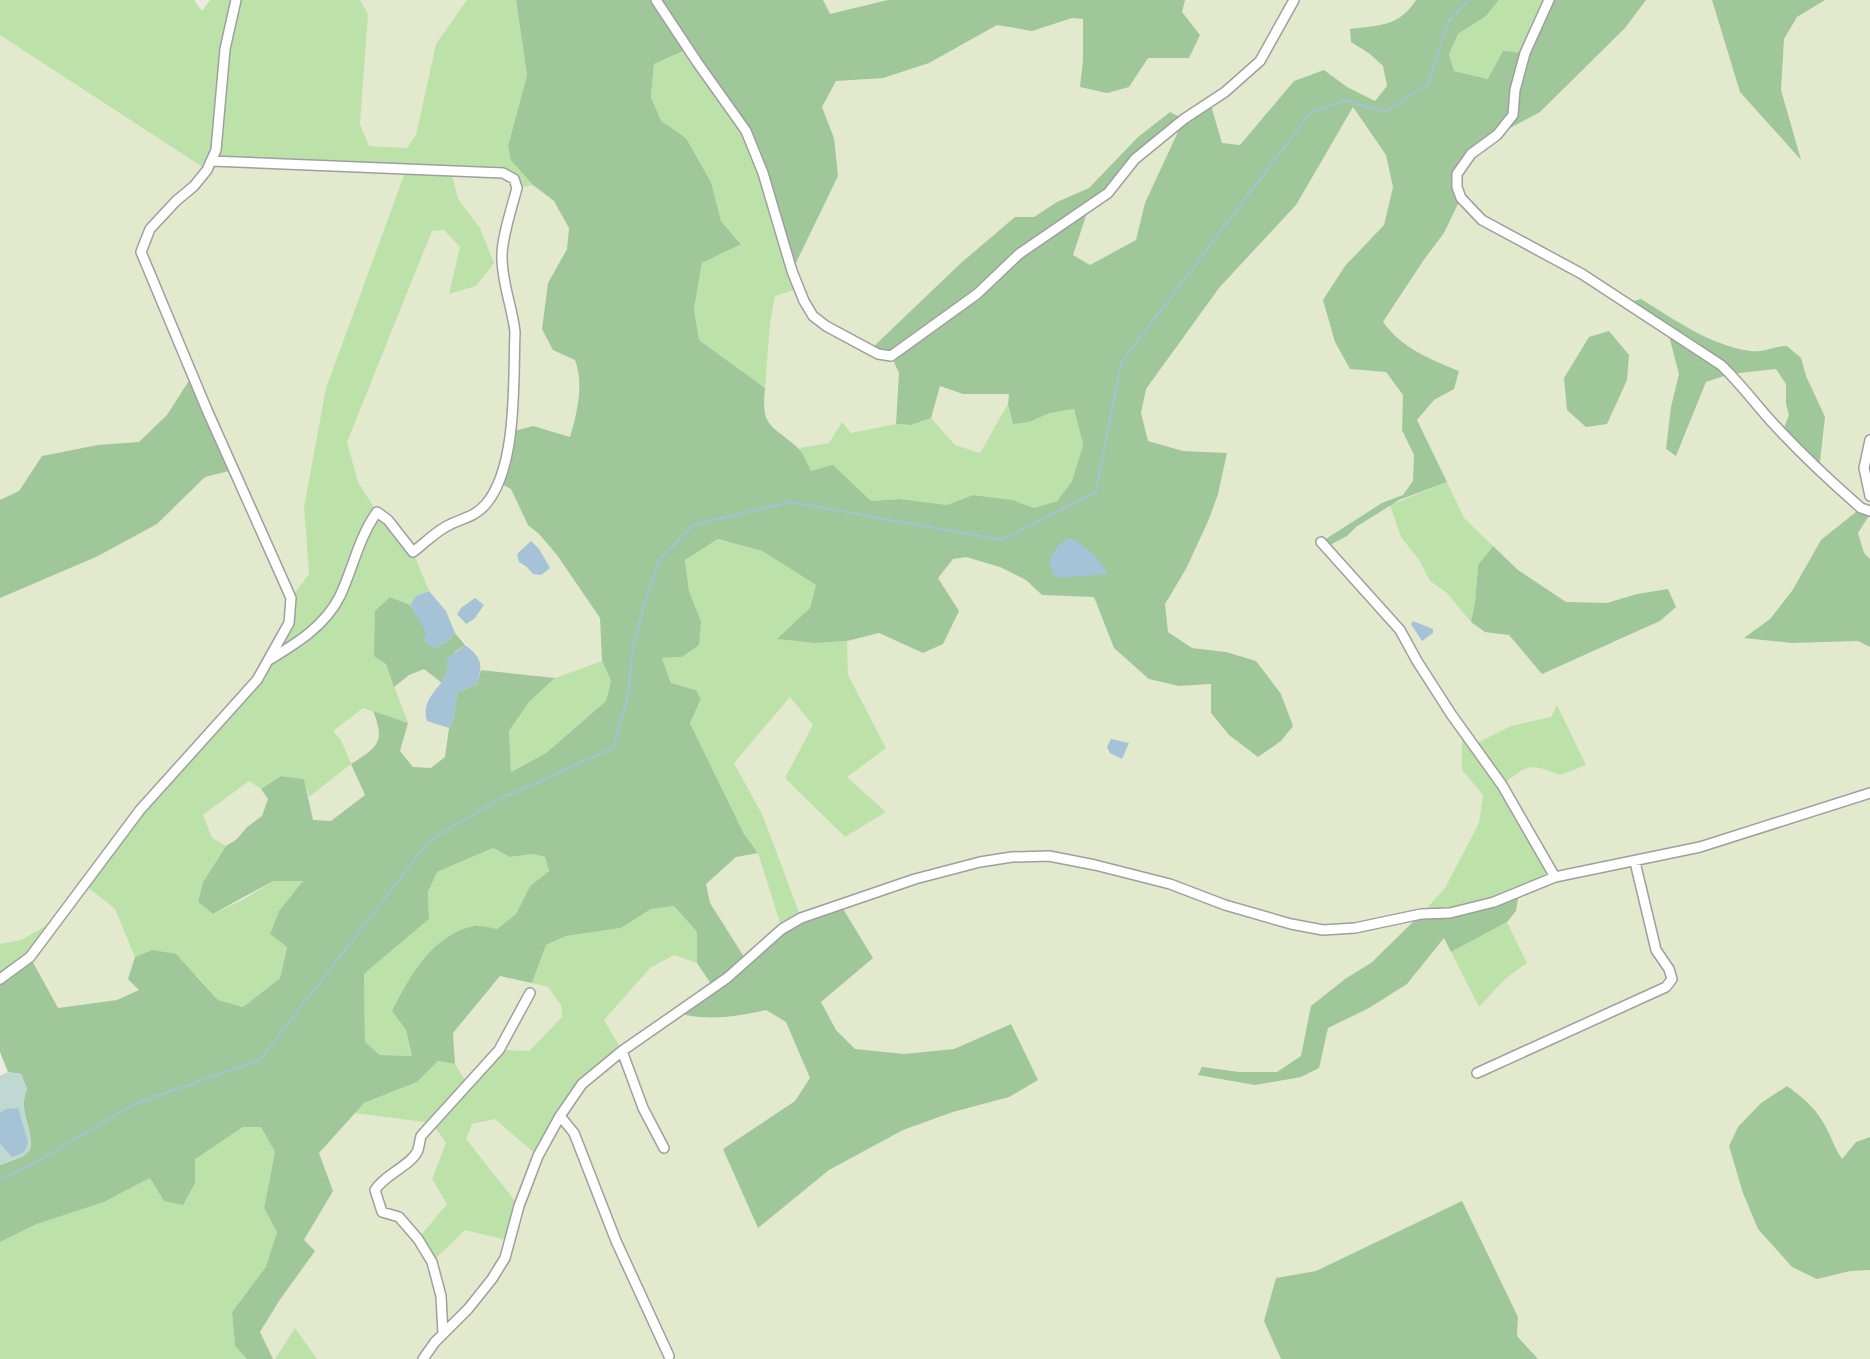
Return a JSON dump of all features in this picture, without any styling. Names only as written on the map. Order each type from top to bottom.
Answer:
[{"type":"street","points":[[0,979],[30,957],[140,810],[257,680],[289,623],[291,598],[207,410],[141,252],[150,229],[158,218],[194,186],[207,170],[216,150],[225,49],[236,0]]},
{"type":"street","points":[[656,0],[746,131],[763,173],[792,271],[804,301],[813,316],[825,326],[878,354],[891,356],[977,294],[1019,254],[1108,193],[1135,159],[1184,119],[1225,92],[1260,61],[1294,0]]},
{"type":"street","points":[[1549,0],[1525,53],[1515,90],[1513,115],[1497,135],[1471,154],[1457,174],[1457,187],[1461,198],[1482,220],[1582,274],[1721,365],[1810,462],[1860,508],[1870,511]]},
{"type":"street","points":[[211,161],[503,173],[514,179],[517,188],[501,255],[504,282],[514,317],[515,332],[511,432],[498,482],[487,503],[473,516],[449,525],[413,552],[388,520],[377,512],[367,526],[339,598],[320,625],[267,661]]},
{"type":"street","points":[[1870,440],[1864,468],[1870,496]]},
{"type":"street","points":[[1321,542],[1400,630],[1451,714],[1502,785],[1535,845],[1556,877]]},
{"type":"street","points":[[423,1359],[492,1280],[505,1258],[519,1206],[538,1156],[560,1116],[582,1084],[622,1051],[727,978],[782,929],[801,918],[915,879],[980,862],[1012,857],[1049,856],[1170,884],[1225,905],[1291,924],[1323,930],[1355,928],[1421,914],[1450,913],[1494,902],[1556,877],[1700,847],[1870,793]]},
{"type":"street","points":[[1477,1073],[1666,987],[1672,979],[1669,969],[1656,950],[1635,862]]},
{"type":"street","points":[[443,1334],[441,1296],[432,1262],[418,1239],[399,1217],[382,1212],[375,1190],[380,1181],[417,1152],[421,1136],[499,1050],[530,993]]},
{"type":"street","points":[[622,1051],[643,1108],[664,1148]]},
{"type":"street","points":[[560,1116],[574,1133],[616,1241],[669,1356]]},
{"type":"green space","points":[[0,0],[194,0],[202,11],[210,0],[360,0],[368,14],[360,124],[369,146],[407,148],[416,135],[436,44],[467,0],[516,0],[527,75],[508,146],[512,160],[533,185],[517,188],[514,179],[451,171],[458,199],[480,228],[494,263],[476,286],[449,294],[460,247],[444,230],[432,231],[347,442],[358,482],[377,512],[413,552],[429,591],[416,596],[410,605],[390,597],[386,664],[408,723],[363,708],[333,731],[341,740],[351,764],[309,797],[304,779],[281,776],[261,789],[249,781],[203,815],[212,838],[226,846],[203,882],[198,902],[213,914],[273,881],[304,881],[279,911],[270,934],[287,946],[280,978],[243,1007],[218,1000],[197,976],[152,950],[135,957],[115,909],[85,885],[140,810],[257,680],[289,623],[291,598],[309,574],[304,507],[326,388],[406,170],[211,161],[207,170],[0,35]]},
{"type":"green space","points":[[360,0],[467,0],[436,44],[416,135],[407,148],[369,146],[360,124],[368,14]]},
{"type":"green space","points":[[516,0],[823,0],[830,14],[888,0],[1185,0],[1182,12],[1200,35],[1189,58],[1148,58],[1129,87],[1107,93],[1080,87],[1083,61],[1083,19],[1072,18],[1032,31],[997,25],[929,63],[883,78],[836,81],[822,107],[834,138],[838,176],[792,271],[746,131],[688,49],[654,64],[651,97],[661,121],[686,138],[711,182],[721,221],[741,244],[702,263],[694,309],[699,340],[765,388],[765,411],[774,429],[799,449],[811,471],[833,465],[871,501],[900,499],[947,505],[973,495],[1013,500],[1034,508],[1057,501],[1072,481],[1083,445],[1074,409],[1050,413],[1029,422],[1013,424],[1008,404],[1009,394],[963,394],[940,386],[931,418],[911,425],[896,424],[899,373],[891,356],[870,350],[961,263],[1015,217],[1034,217],[1057,202],[1089,188],[1138,137],[1170,112],[1184,119],[1210,102],[1222,143],[1240,145],[1294,81],[1324,70],[1347,87],[1375,101],[1387,86],[1383,66],[1351,42],[1350,29],[1395,20],[1403,15],[1416,0],[1499,0],[1486,16],[1458,34],[1449,54],[1454,71],[1488,79],[1503,51],[1525,53],[1549,0],[1646,0],[1625,28],[1540,112],[1497,135],[1471,154],[1457,174],[1461,198],[1444,233],[1383,322],[1407,346],[1459,371],[1454,389],[1434,400],[1417,420],[1447,482],[1399,500],[1356,527],[1347,536],[1326,547],[1321,542],[1382,503],[1403,495],[1413,481],[1414,455],[1402,430],[1403,395],[1386,372],[1350,369],[1335,342],[1323,300],[1345,266],[1384,225],[1393,187],[1386,155],[1353,107],[1296,205],[1219,288],[1146,389],[1141,413],[1148,441],[1183,451],[1227,453],[1218,494],[1209,519],[1186,569],[1165,604],[1168,632],[1192,648],[1226,652],[1256,661],[1281,694],[1293,726],[1281,741],[1258,757],[1229,735],[1211,713],[1211,684],[1179,686],[1149,679],[1114,648],[1094,597],[1042,595],[1026,580],[1000,567],[966,557],[953,559],[938,578],[959,611],[943,644],[923,653],[879,633],[847,641],[815,643],[777,639],[810,608],[816,585],[762,551],[718,539],[685,560],[689,591],[701,621],[699,645],[682,657],[662,658],[671,683],[696,690],[701,699],[690,723],[744,834],[758,853],[736,857],[706,884],[710,903],[746,960],[782,929],[840,904],[873,958],[821,1002],[836,1030],[855,1049],[904,1054],[954,1049],[1011,1024],[1038,1080],[1009,1097],[953,1112],[903,1130],[829,1170],[758,1228],[723,1149],[795,1101],[810,1078],[786,1022],[766,1010],[722,1017],[699,1017],[677,1013],[713,987],[697,963],[697,932],[674,906],[651,909],[621,928],[566,936],[546,945],[532,983],[500,976],[453,1033],[455,1064],[438,1061],[417,1082],[364,1103],[319,1153],[333,1191],[304,1240],[315,1251],[260,1332],[273,1359],[247,1359],[235,1346],[232,1312],[266,1267],[277,1232],[264,1208],[275,1152],[261,1127],[243,1127],[195,1159],[195,1183],[183,1205],[164,1201],[150,1178],[104,1202],[37,1224],[0,1242],[0,1165],[22,1157],[30,1150],[31,1141],[24,1106],[27,1089],[21,1074],[8,1072],[0,1052],[0,979],[30,957],[58,1008],[117,1000],[139,990],[128,979],[135,957],[152,950],[176,954],[218,1000],[243,1007],[280,978],[287,947],[270,934],[279,911],[303,881],[273,881],[213,914],[198,902],[203,882],[226,846],[262,816],[268,799],[261,789],[281,776],[304,779],[313,820],[331,821],[365,795],[351,764],[377,743],[379,730],[373,711],[408,723],[400,751],[413,767],[431,768],[445,757],[457,693],[477,684],[481,670],[555,678],[529,702],[509,731],[511,772],[546,753],[606,701],[611,681],[602,661],[600,618],[557,555],[528,525],[511,489],[498,482],[511,432],[533,426],[570,437],[579,388],[575,360],[553,350],[542,329],[548,283],[567,249],[569,228],[554,201],[533,185],[511,160],[508,146],[527,75]],"holes":[[[1183,121],[1145,203],[1136,240],[1090,265],[1073,255],[1089,207]],[[493,848],[510,857],[533,854],[545,857],[549,871],[530,886],[516,914],[497,929],[474,926],[446,938],[434,948],[406,984],[392,1011],[406,1030],[412,1056],[380,1055],[365,1042],[364,974],[429,919],[428,892],[437,872]]]},
{"type":"green space","points":[[823,0],[1416,0],[1409,12],[1389,24],[1350,29],[1351,43],[1370,54],[1383,66],[1387,86],[1375,102],[1347,87],[1324,70],[1294,81],[1240,145],[1222,143],[1164,165],[1145,203],[1136,241],[1089,265],[1073,255],[1089,206],[1138,137],[1089,188],[1057,202],[1034,217],[891,356],[899,373],[896,424],[851,433],[829,443],[799,448],[770,426],[763,406],[770,324],[775,296],[792,271],[834,138],[822,107],[836,81],[830,14]]},
{"type":"green space","points":[[1499,0],[1549,0],[1525,53],[1503,52],[1489,79],[1454,71],[1449,54],[1458,34],[1486,16]]},
{"type":"green space","points":[[1646,0],[1712,0],[1740,92],[1800,159],[1781,90],[1784,39],[1797,17],[1825,0],[1870,0],[1870,511],[1821,540],[1792,591],[1770,619],[1745,638],[1792,643],[1858,641],[1870,647],[1870,1359],[1538,1359],[1517,1336],[1518,1317],[1462,1201],[1316,1271],[1276,1278],[1264,1321],[1281,1359],[317,1359],[295,1329],[273,1359],[260,1332],[279,1301],[304,1241],[333,1191],[319,1153],[354,1113],[432,1123],[446,1143],[432,1179],[447,1204],[432,1262],[465,1230],[519,1206],[466,1139],[472,1124],[495,1119],[538,1155],[604,1020],[650,968],[674,955],[697,963],[737,1017],[766,1010],[786,1022],[810,1078],[795,1100],[723,1149],[758,1227],[829,1170],[903,1130],[953,1112],[1011,1024],[954,1049],[904,1054],[855,1049],[836,1030],[821,1002],[873,958],[801,918],[763,816],[734,763],[790,697],[813,725],[785,779],[886,812],[847,777],[886,747],[848,675],[847,641],[879,633],[923,653],[959,611],[938,578],[952,559],[966,557],[1000,567],[1026,580],[1042,595],[1094,597],[1114,648],[1179,686],[1211,684],[1226,652],[1192,648],[1168,632],[1165,604],[1186,569],[1209,519],[1218,494],[1227,453],[1183,451],[1148,441],[1141,413],[1146,389],[1219,288],[1255,251],[1345,122],[1353,107],[1386,155],[1393,187],[1384,225],[1345,266],[1386,372],[1403,395],[1402,430],[1414,455],[1413,481],[1403,495],[1382,503],[1322,541],[1347,536],[1356,527],[1390,505],[1401,537],[1419,560],[1430,581],[1447,593],[1471,622],[1485,632],[1614,643],[1660,621],[1676,607],[1637,594],[1607,603],[1566,602],[1518,570],[1464,518],[1417,420],[1434,400],[1454,389],[1459,371],[1423,357],[1392,335],[1383,322],[1423,261],[1445,233],[1461,198],[1457,174],[1471,154],[1497,135],[1540,112],[1625,28]],"holes":[[[1679,374],[1730,374],[1706,382],[1684,440],[1666,449],[1671,407]],[[1557,706],[1560,775],[1538,766],[1525,767],[1502,785],[1516,911],[1507,922],[1527,963],[1505,979],[1479,1006],[1444,938],[1407,984],[1369,1008],[1318,1033],[1311,1006],[1345,979],[1371,963],[1445,888],[1479,823],[1483,795],[1462,770],[1473,745],[1511,726],[1551,717]]]},
{"type":"green space","points":[[1712,0],[1825,0],[1797,17],[1784,39],[1781,90],[1801,160],[1740,92]]},
{"type":"green space","points":[[0,35],[206,170],[211,161],[407,169],[326,388],[305,530],[309,574],[291,598],[289,623],[257,680],[85,885],[115,909],[135,957],[128,979],[140,990],[117,1000],[57,1008],[30,957],[58,919],[21,940],[0,944],[0,598],[96,557],[157,524],[205,477],[233,470],[192,377],[167,415],[139,442],[98,445],[42,456],[19,491],[0,500]]},
{"type":"green space","points":[[688,49],[746,131],[799,288],[775,296],[770,324],[765,388],[699,340],[694,309],[702,263],[741,243],[721,221],[711,182],[686,138],[661,122],[651,97],[654,64]]},
{"type":"green space","points":[[451,171],[503,173],[517,188],[533,185],[554,201],[569,228],[567,248],[548,283],[542,329],[553,350],[575,360],[579,369],[577,415],[570,437],[533,426],[511,489],[528,524],[557,555],[600,618],[602,661],[555,678],[481,670],[477,654],[455,633],[446,611],[429,591],[413,552],[377,512],[358,482],[347,442],[432,231],[444,230],[460,247],[450,294],[480,228],[458,199]]},
{"type":"green space","points":[[1641,299],[1693,331],[1721,343],[1754,351],[1787,346],[1801,358],[1806,376],[1825,417],[1819,470],[1782,433],[1789,415],[1786,404],[1786,384],[1776,369],[1730,374],[1706,382],[1676,456],[1666,449],[1671,407],[1679,374],[1668,332],[1626,303]]},
{"type":"green space","points":[[1609,331],[1629,355],[1627,380],[1607,424],[1586,427],[1567,410],[1564,378],[1589,337]]},
{"type":"green space","points":[[192,376],[233,470],[205,477],[157,524],[96,557],[0,598],[0,500],[19,491],[42,456],[98,445],[139,442],[167,415]]},
{"type":"green space","points":[[939,386],[963,394],[1009,393],[1008,404],[980,453],[955,445],[931,418]]},
{"type":"green space","points":[[1008,404],[1013,424],[1029,422],[1050,413],[1074,409],[1083,445],[1072,481],[1057,501],[1034,508],[1013,500],[973,495],[947,505],[900,499],[871,501],[833,466],[811,471],[799,448],[829,443],[842,422],[851,433],[896,424],[911,425],[931,418],[955,445],[980,453]]},
{"type":"green space","points":[[1447,482],[1464,518],[1493,546],[1478,565],[1471,622],[1447,593],[1430,581],[1419,560],[1401,537],[1390,505]]},
{"type":"green space","points":[[1861,508],[1870,514],[1858,533],[1864,553],[1870,559],[1870,647],[1858,641],[1792,643],[1744,638],[1770,619],[1792,591],[1821,540]]},
{"type":"green space","points":[[1870,514],[1870,559],[1864,553],[1858,533]]},
{"type":"green space","points":[[718,539],[762,551],[816,585],[810,608],[778,639],[815,643],[847,641],[848,675],[886,748],[847,777],[886,812],[845,837],[785,778],[813,725],[790,697],[734,763],[763,816],[801,918],[782,929],[758,853],[744,834],[690,723],[701,699],[696,690],[671,683],[662,658],[682,657],[701,621],[689,591],[685,560]]},
{"type":"green space","points":[[1493,546],[1518,570],[1566,602],[1607,603],[1637,594],[1668,589],[1676,607],[1660,621],[1542,674],[1509,635],[1485,632],[1471,622],[1478,565]]},
{"type":"green space","points":[[390,597],[410,605],[427,632],[424,641],[435,648],[449,640],[455,633],[465,645],[455,652],[442,683],[424,669],[409,675],[394,687],[386,664],[374,656],[375,611]]},
{"type":"green space","points":[[602,661],[611,681],[606,701],[546,753],[511,772],[509,731],[529,702],[555,678]]},
{"type":"green space","points":[[424,669],[442,683],[429,698],[428,721],[449,728],[445,757],[431,768],[413,767],[400,751],[408,723],[394,687],[409,675]]},
{"type":"green space","points":[[1557,705],[1586,765],[1560,775],[1541,768],[1529,768],[1502,785],[1555,877],[1494,902],[1421,914],[1445,888],[1479,823],[1483,795],[1462,770],[1462,729],[1473,745],[1511,726],[1551,717]]},
{"type":"green space","points":[[363,707],[373,711],[378,724],[379,740],[374,749],[366,795],[331,821],[313,820],[309,797],[351,764],[341,740],[332,731]]},
{"type":"green space","points":[[249,781],[261,789],[268,799],[262,816],[226,846],[212,838],[203,815]]},
{"type":"green space","points":[[493,848],[510,857],[533,854],[545,857],[549,871],[530,886],[516,914],[497,929],[475,926],[392,1011],[406,1030],[412,1056],[380,1055],[365,1042],[364,974],[429,919],[428,892],[437,872]]},
{"type":"green space","points":[[758,853],[782,929],[746,961],[710,903],[705,884],[736,857]]},
{"type":"green space","points":[[1519,892],[1516,911],[1507,922],[1451,952],[1444,938],[1407,984],[1369,1008],[1328,1028],[1319,1068],[1301,1077],[1255,1085],[1198,1075],[1202,1067],[1239,1072],[1277,1072],[1301,1056],[1311,1006],[1345,979],[1371,963],[1421,914],[1450,913]]},
{"type":"green space","points":[[674,906],[697,932],[697,963],[674,955],[650,968],[604,1020],[622,1051],[582,1084],[538,1156],[495,1119],[472,1124],[466,1139],[519,1206],[510,1241],[465,1230],[432,1262],[418,1239],[447,1204],[432,1179],[446,1143],[432,1123],[354,1113],[364,1103],[417,1082],[438,1061],[455,1064],[468,1085],[499,1050],[529,1051],[562,1017],[561,1005],[548,987],[532,983],[546,945],[566,936],[621,928],[651,909]]},
{"type":"green space","points":[[60,918],[30,957],[0,979],[0,944],[21,940]]},
{"type":"green space","points":[[1507,922],[1527,963],[1505,979],[1479,1007],[1451,952]]},
{"type":"green space","points":[[500,976],[548,987],[561,1005],[562,1017],[528,1051],[499,1050],[468,1085],[455,1064],[453,1033]]},
{"type":"green space","points":[[1787,1086],[1816,1112],[1826,1126],[1842,1159],[1856,1142],[1870,1137],[1870,1270],[1850,1271],[1817,1279],[1792,1267],[1758,1229],[1743,1193],[1729,1146],[1738,1127],[1761,1103]]},
{"type":"green space","points":[[261,1126],[275,1152],[264,1208],[277,1232],[267,1267],[232,1312],[235,1346],[247,1359],[0,1359],[0,1242],[37,1224],[104,1202],[150,1178],[164,1201],[195,1183],[194,1159],[243,1127]]},
{"type":"green space","points":[[1462,1201],[1518,1317],[1517,1336],[1538,1359],[1281,1359],[1264,1321],[1276,1278],[1316,1271]]},
{"type":"green space","points":[[295,1328],[317,1359],[275,1359]]},
{"type":"shaded area","points":[[1071,538],[1092,553],[1107,574],[1055,578],[1049,563],[1054,550],[1059,544]]},
{"type":"shaded area","points":[[531,541],[539,549],[550,568],[541,575],[533,574],[519,562],[517,554]]},
{"type":"shaded area","points":[[429,591],[446,611],[455,633],[449,640],[435,648],[424,641],[426,632],[410,605],[416,596]]},
{"type":"shaded area","points":[[475,598],[484,605],[474,619],[466,624],[457,614],[461,608]]},
{"type":"shaded area","points":[[1413,621],[1433,629],[1433,633],[1422,641],[1411,624]]},
{"type":"shaded area","points":[[465,645],[475,653],[480,662],[477,684],[457,693],[453,721],[449,728],[427,721],[427,703],[444,677],[447,659]]},
{"type":"shaded area","points":[[1111,739],[1129,743],[1122,759],[1110,753],[1107,747]]},
{"type":"shaded area","points":[[8,1072],[21,1074],[27,1089],[24,1105],[31,1141],[30,1150],[22,1157],[0,1165],[0,1076]]},
{"type":"shaded area","points":[[18,1108],[28,1142],[24,1152],[12,1157],[0,1143],[0,1113],[6,1109]]},
{"type":"waterway","points":[[0,1179],[32,1164],[137,1103],[260,1060],[429,841],[496,801],[613,748],[628,695],[633,647],[660,559],[693,525],[790,502],[1002,540],[1096,492],[1121,363],[1310,113],[1344,100],[1385,112],[1428,84],[1448,22],[1469,0]]}]
